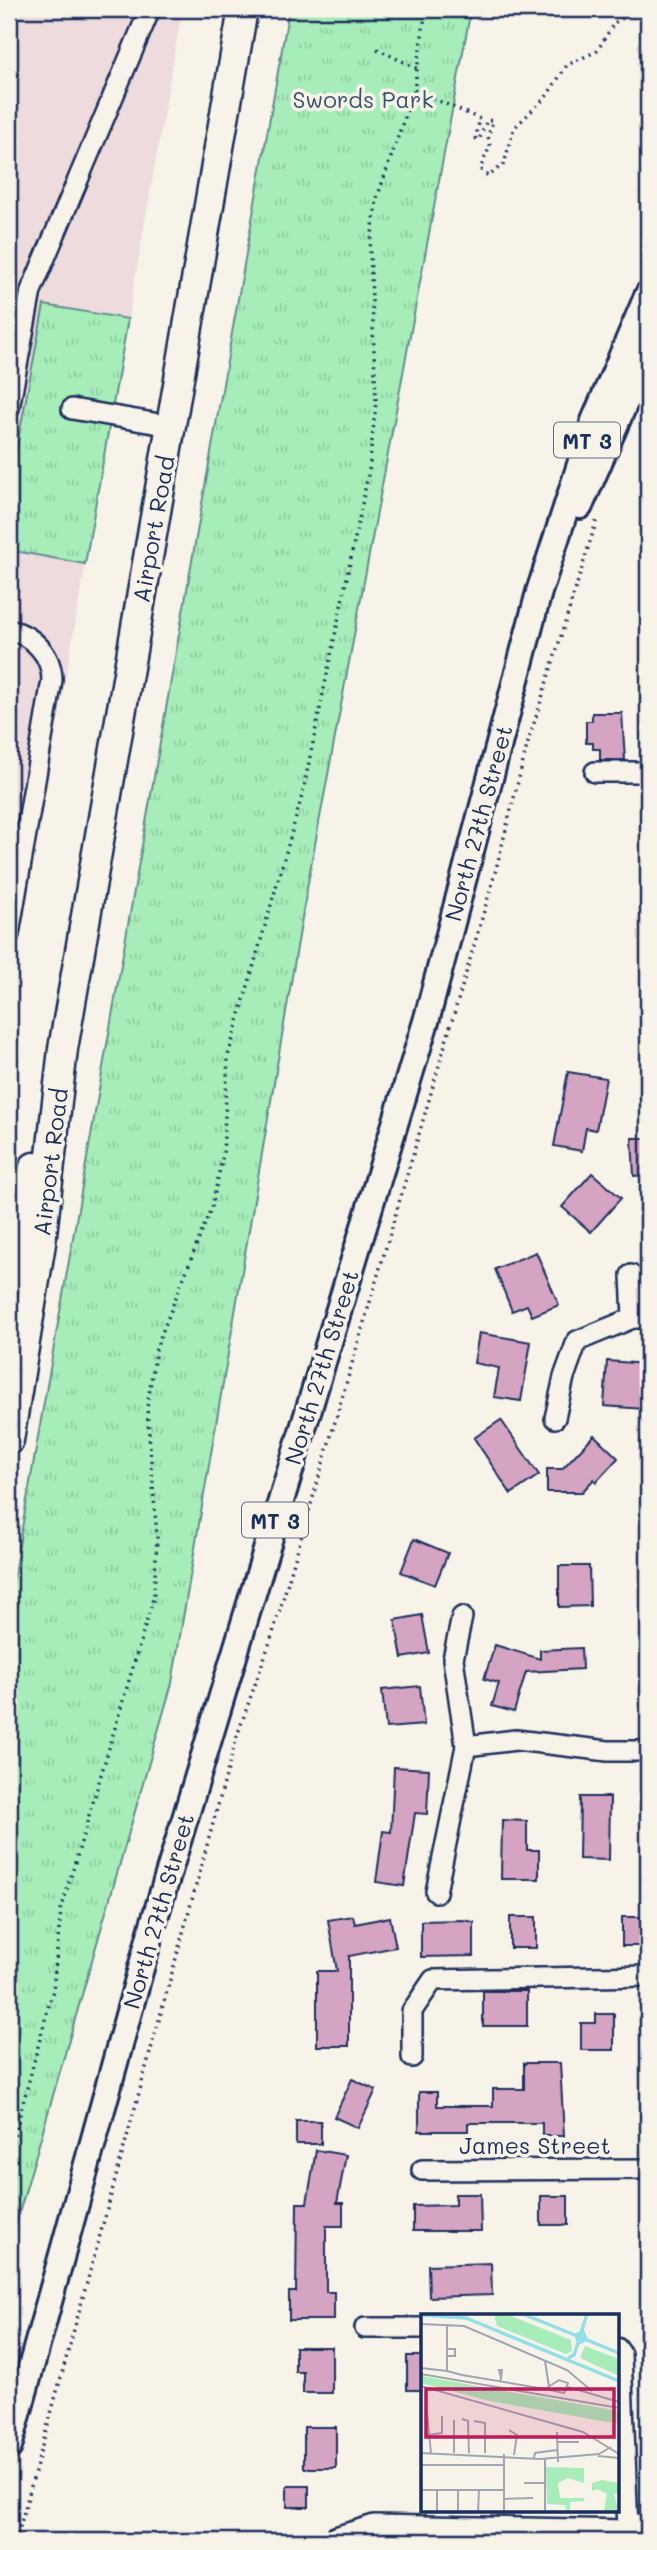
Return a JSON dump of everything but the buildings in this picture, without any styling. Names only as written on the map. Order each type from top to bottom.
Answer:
[{"type":"highway","name":"Airport Road","points":[[9,1280],[63,1049],[243,9]]},
{"type":"highway","name":"Airport Road","points":[[9,1440],[41,1242],[63,1049]]},
{"type":"main road","name":"North 27th Street","points":[[9,2447],[158,1908],[426,1018],[539,592],[594,421],[648,293]]},
{"type":"main road","points":[[539,592],[601,461],[648,350]]},
{"type":"street","points":[[9,408],[32,292],[150,9]]},
{"type":"street","points":[[9,320],[32,292]]},
{"type":"street","points":[[72,409],[171,426]]},
{"type":"street","points":[[9,630],[28,637],[38,646],[52,667],[9,934]]},
{"type":"street","points":[[595,772],[648,772]]},
{"type":"street","points":[[555,1418],[564,1377],[577,1341],[641,1318],[631,1275]]},
{"type":"street","points":[[436,1892],[466,1746],[453,1659],[462,1617]]},
{"type":"street","points":[[466,1746],[516,1740],[608,1751],[648,1751]]},
{"type":"street","points":[[412,2057],[412,2011],[433,1980],[648,1976]]},
{"type":"street","name":"James Street","points":[[422,2171],[648,2169]]},
{"type":"street","points":[[365,2328],[421,2328]]},
{"type":"street","points":[[618,2350],[621,2354],[628,2530]]},
{"type":"street","points":[[335,2537],[374,2525],[628,2530],[648,2520]]},
{"type":"path","points":[[9,2156],[53,1990],[61,1910],[154,1596],[157,1537],[147,1408],[156,1348],[212,1206],[223,1155],[228,1056],[302,796],[369,470],[376,402],[370,248],[377,198],[414,90],[426,9]]},
{"type":"path","points":[[414,90],[480,118],[475,141],[479,140],[487,120],[493,121],[488,136],[489,146],[480,169],[488,176],[504,164],[514,128],[546,97],[567,65],[597,51],[614,23],[638,9]]},
{"type":"path","points":[[377,49],[418,69]]},
{"type":"path","points":[[16,2541],[237,1736],[272,1636],[309,1511],[490,890],[527,746],[598,515]]},
{"type":"shaded area","points":[[9,9],[182,9],[9,1004]]},
{"type":"green space","name":"Swords Park","points":[[289,9],[471,9],[310,871],[172,1683],[9,2248],[9,1602]]},
{"type":"green space","points":[[44,305],[128,319],[85,564],[9,550],[9,488]]}]
